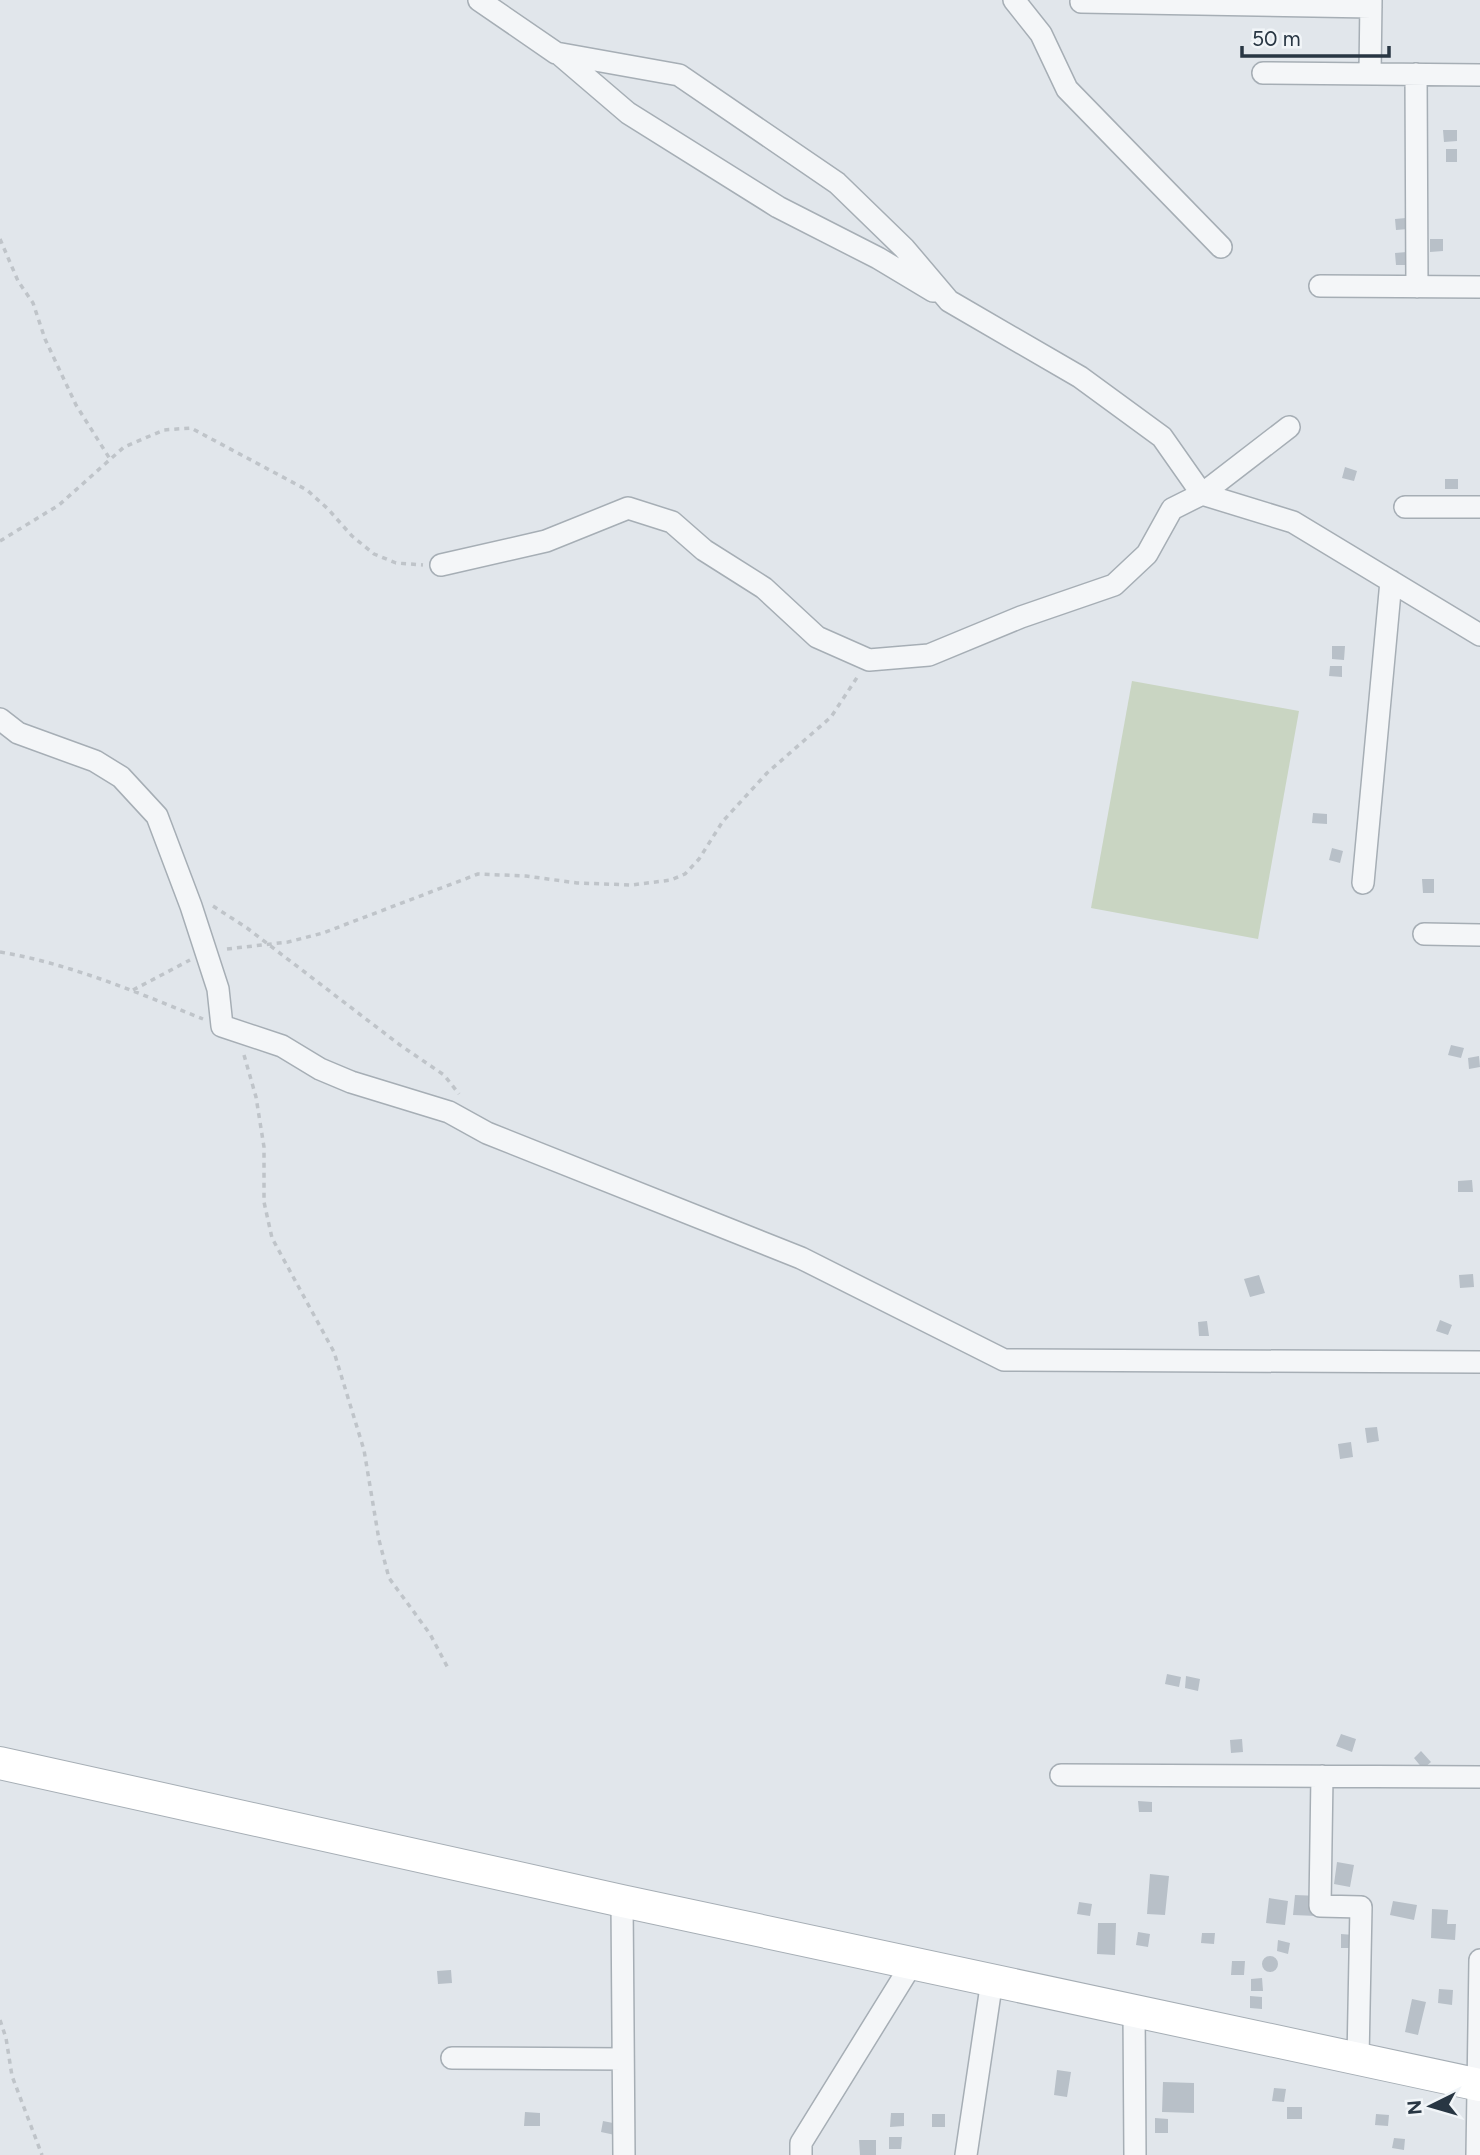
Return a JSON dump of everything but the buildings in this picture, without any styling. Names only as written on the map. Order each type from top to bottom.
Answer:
[{"type":"main road","points":[[0,1763],[1479,2085]]},
{"type":"street","points":[[480,0],[556,53],[628,113],[778,207],[878,258],[1080,377],[1163,437],[1202,494],[1293,522],[1480,635]]},
{"type":"street","points":[[1014,0],[1041,34],[1067,89],[1221,247]]},
{"type":"street","points":[[1081,2],[1371,4],[1370,74]]},
{"type":"street","points":[[556,53],[679,75],[837,183],[904,248],[949,301]]},
{"type":"street","points":[[1263,73],[1480,75]]},
{"type":"street","points":[[1416,74],[1417,287]]},
{"type":"street","points":[[1320,286],[1480,287]]},
{"type":"street","points":[[441,565],[546,541],[628,508],[672,522],[704,550],[764,588],[817,637],[869,660],[929,655],[1021,617],[1114,585],[1147,554],[1172,509],[1202,494],[1289,427]]},
{"type":"street","points":[[1405,507],[1480,507]]},
{"type":"street","points":[[1363,883],[1391,581]]},
{"type":"street","points":[[0,719],[18,733],[95,761],[121,777],[157,816],[185,888],[218,989],[222,1026],[282,1046],[320,1069],[351,1082],[449,1112],[487,1132],[801,1258],[1003,1360],[1480,1362]]},
{"type":"street","points":[[1424,934],[1480,935]]},
{"type":"street","points":[[1061,1775],[1480,1777]]},
{"type":"street","points":[[1322,1776],[1320,1906],[1361,1907],[1358,2059]]},
{"type":"street","points":[[621,1900],[624,2155]]},
{"type":"street","points":[[1477,2155],[1480,1960]]},
{"type":"street","points":[[800,2155],[801,2143],[912,1962]]},
{"type":"street","points":[[965,2155],[992,1980]]},
{"type":"street","points":[[1134,2010],[1135,2155]]},
{"type":"street","points":[[452,2058],[623,2059]]},
{"type":"path","points":[[0,239],[18,281],[33,303],[45,339],[76,405],[110,459]]},
{"type":"path","points":[[0,541],[59,505],[124,447],[164,430],[191,428],[307,490],[352,536],[374,554],[396,563],[441,565]]},
{"type":"path","points":[[133,990],[204,952],[288,942],[323,933],[478,874],[632,885],[671,880],[685,874],[706,849],[723,821],[767,773],[831,717],[869,660]]},
{"type":"path","points":[[185,888],[247,928],[400,1045],[444,1075],[487,1132]]},
{"type":"path","points":[[0,952],[36,958],[133,990],[222,1026],[244,1055],[256,1097],[264,1147],[264,1202],[272,1238],[334,1352],[365,1450],[379,1540],[389,1578],[430,1634],[449,1670]]},
{"type":"path","points":[[0,2020],[12,2076],[42,2155]]},
{"type":"green space","points":[[1132,681],[1299,711],[1258,939],[1091,908]]}]
